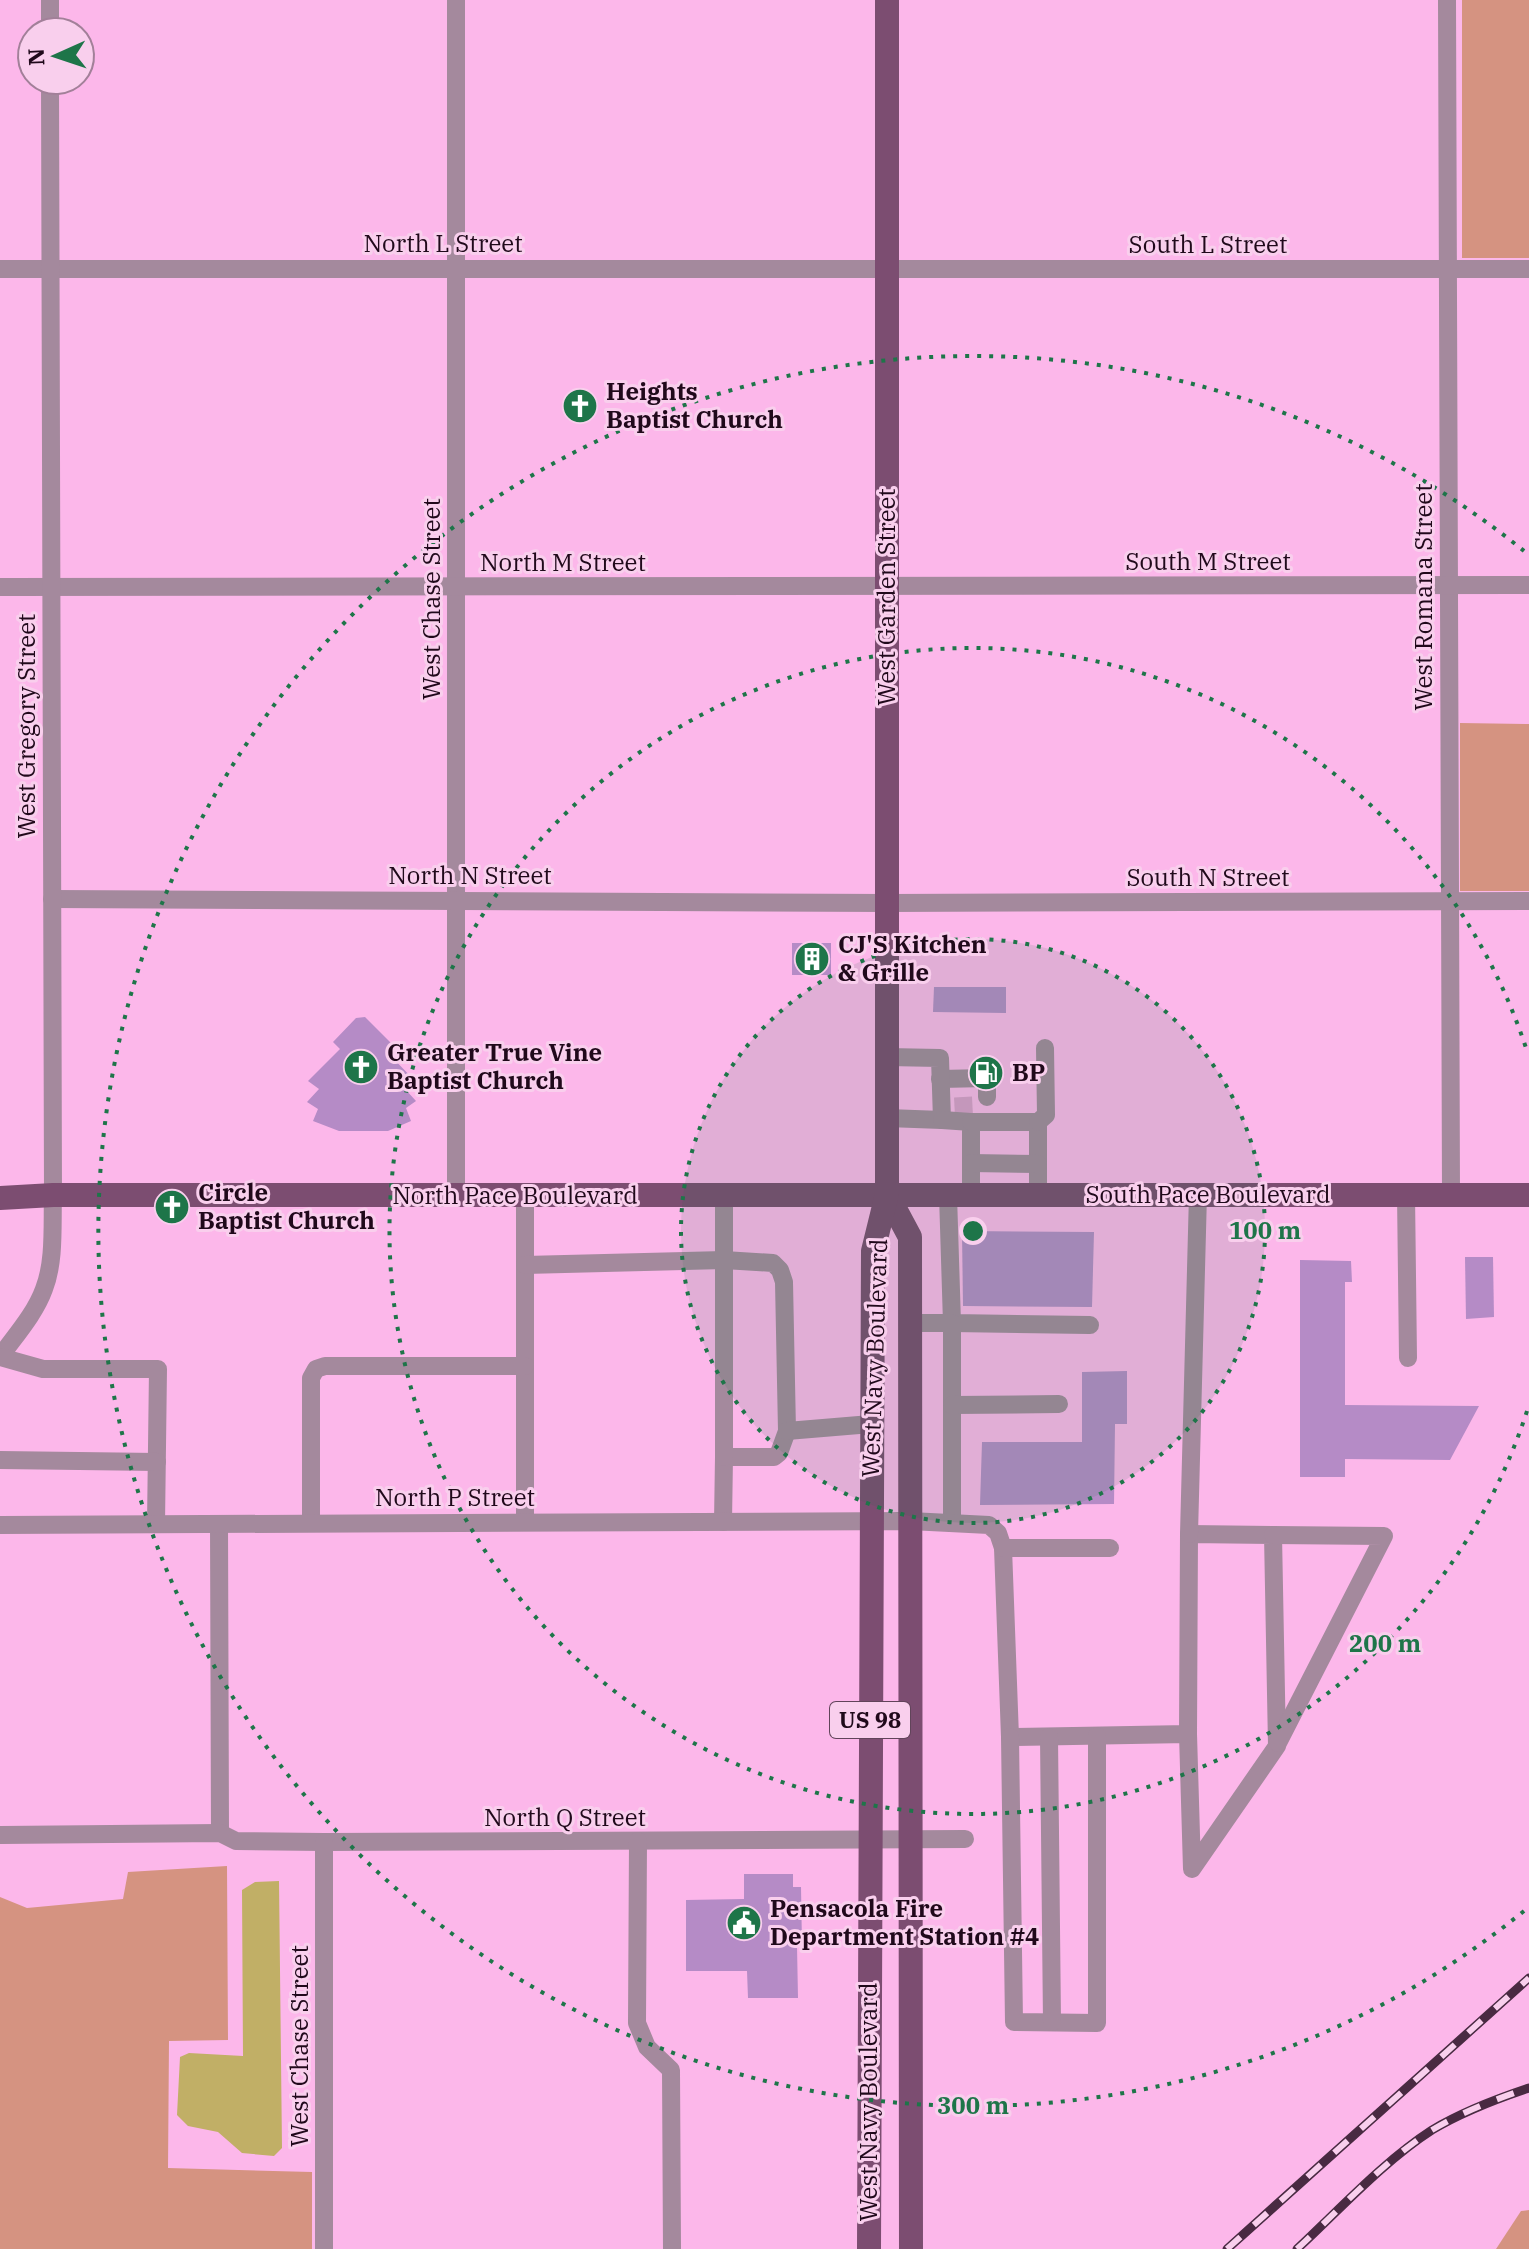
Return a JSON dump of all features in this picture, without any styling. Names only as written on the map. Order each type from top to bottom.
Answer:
[{"type":"main road","name":"West Garden Street","points":[[887,0],[887,1194]]},
{"type":"main road","name":"North Pace Boulevard","points":[[0,1198],[53,1195],[525,1197],[887,1194]]},
{"type":"main road","name":"South Pace Boulevard","points":[[887,1194],[1529,1195]]},
{"type":"main road","name":"West Navy Boulevard","points":[[887,1194],[910,1237],[911,2249]]},
{"type":"main road","name":"West Navy Boulevard","points":[[869,2249],[873,1251],[887,1194]]},
{"type":"street","name":"West Chase Street","points":[[456,0],[456,1197]]},
{"type":"street","name":"West Romana Street","points":[[1447,0],[1451,1194]]},
{"type":"street","name":"West Gregory Street","points":[[0,1357],[45,1288],[53,1195],[50,96]]},
{"type":"street","name":"North L Street","points":[[0,269],[887,269]]},
{"type":"street","name":"South L Street","points":[[887,269],[1529,269]]},
{"type":"street","name":"South M Street","points":[[887,587],[1529,585]]},
{"type":"street","name":"North M Street","points":[[0,587],[887,587]]},
{"type":"street","name":"North N Street","points":[[52,899],[887,903]]},
{"type":"street","name":"South N Street","points":[[887,903],[1529,901]]},
{"type":"street","points":[[1038,1195],[1038,1122],[1046,1115],[1045,1048]]},
{"type":"street","points":[[887,1057],[940,1058],[942,1120]]},
{"type":"street","points":[[940,1079],[973,1108],[1038,1122]]},
{"type":"street","points":[[887,1118],[942,1120],[973,1108]]},
{"type":"street","points":[[952,1522],[952,1323],[959,1195],[971,1163],[973,1108]]},
{"type":"street","points":[[971,1163],[1038,1164]]},
{"type":"street","points":[[1189,1534],[1384,1536],[1277,1746],[1192,1869],[1188,1734],[1189,1534],[1198,1194]]},
{"type":"street","points":[[1406,1194],[1408,1358]]},
{"type":"street","points":[[723,1522],[724,1195]]},
{"type":"street","points":[[525,1197],[525,1521]]},
{"type":"street","points":[[525,1265],[724,1260],[773,1263],[780,1270],[784,1282],[787,1431],[779,1453],[774,1457],[724,1457]]},
{"type":"street","points":[[910,1323],[1090,1325]]},
{"type":"street","points":[[0,1357],[43,1369],[158,1369],[156,1524]]},
{"type":"street","points":[[311,1523],[311,1378],[316,1369],[325,1366],[525,1366]]},
{"type":"street","points":[[952,1405],[1059,1404]]},
{"type":"street","points":[[787,1431],[871,1424]]},
{"type":"street","points":[[0,1460],[157,1462]]},
{"type":"street","name":"North P Street","points":[[0,1525],[910,1521],[989,1525],[998,1533],[1003,1548]]},
{"type":"street","points":[[219,1524],[220,1833]]},
{"type":"street","points":[[1273,1535],[1277,1746]]},
{"type":"street","points":[[1097,1736],[1097,2023],[1014,2022],[1010,1737],[1003,1548],[1110,1548]]},
{"type":"street","points":[[1010,1737],[1188,1734]]},
{"type":"street","points":[[1049,1737],[1052,2022]]},
{"type":"street","name":"North Q Street","points":[[1,1835],[220,1833],[236,1841],[324,1842],[965,1839]]},
{"type":"street","points":[[638,1841],[637,2023],[647,2047],[671,2070],[672,2249]]},
{"type":"street","name":"West Chase Street","points":[[324,1842],[324,2249]]},
{"type":"shaded area","points":[[1462,0],[1529,0],[1529,258],[1462,258]]},
{"type":"shaded area","points":[[1460,723],[1529,724],[1529,891],[1460,891]]},
{"type":"shaded area","points":[[227,1866],[228,2040],[169,2041],[168,2168],[312,2172],[312,2249],[0,2249],[0,1897],[27,1908],[123,1899],[128,1872]]},
{"type":"shaded area","points":[[279,1881],[282,2148],[274,2156],[242,2153],[218,2132],[188,2126],[177,2115],[180,2057],[189,2053],[243,2056],[242,1890],[255,1882]]},
{"type":"shaded area","points":[[1529,2210],[1529,2249],[1496,2249],[1521,2211]]},
{"type":"building","name":"CJ'S Kitchen & Grille","points":[[792,943],[831,943],[831,975],[792,975]]},
{"type":"building","points":[[934,987],[1006,987],[1006,1013],[933,1012]]},
{"type":"building","name":"Greater True Vine Baptist Church","points":[[365,1017],[394,1046],[388,1053],[414,1080],[405,1089],[416,1101],[406,1108],[411,1121],[388,1131],[339,1131],[313,1121],[318,1109],[307,1102],[319,1089],[308,1081],[340,1049],[333,1042],[356,1018]]},
{"type":"building","points":[[962,1231],[1094,1232],[1092,1307],[963,1306]]},
{"type":"building","points":[[1465,1257],[1493,1257],[1494,1317],[1466,1319]]},
{"type":"building","points":[[1300,1260],[1351,1261],[1352,1282],[1345,1282],[1345,1405],[1479,1406],[1450,1460],[1345,1459],[1345,1477],[1300,1477]]},
{"type":"building","points":[[1127,1371],[1127,1424],[1115,1424],[1114,1504],[980,1505],[982,1442],[1082,1442],[1082,1372]]},
{"type":"building","name":"Pensacola Fire Department Station #4","points":[[744,1874],[793,1874],[793,1887],[801,1887],[802,1946],[797,1946],[798,1998],[748,1998],[747,1971],[686,1971],[686,1900],[744,1899]]},
{"type":"tunnel","points":[[963,1097],[964,1116]]},
{"type":"railway","points":[[1227,2249],[1529,1978]]},
{"type":"railway","points":[[1297,2249],[1414,2142],[1455,2117],[1529,2088]]},
{"type":"place","name":"Heights Baptist Church","points":[[580,406]]},
{"type":"place","name":"CJ'S Kitchen & Grille","points":[[812,959]]},
{"type":"place","name":"Greater True Vine Baptist Church","points":[[361,1067]]},
{"type":"place","name":"BP","points":[[986,1073]]},
{"type":"place","name":"Circle Baptist Church","points":[[172,1207]]},
{"type":"place","name":"Pensacola Fire Department Station #4","points":[[744,1923]]}]
